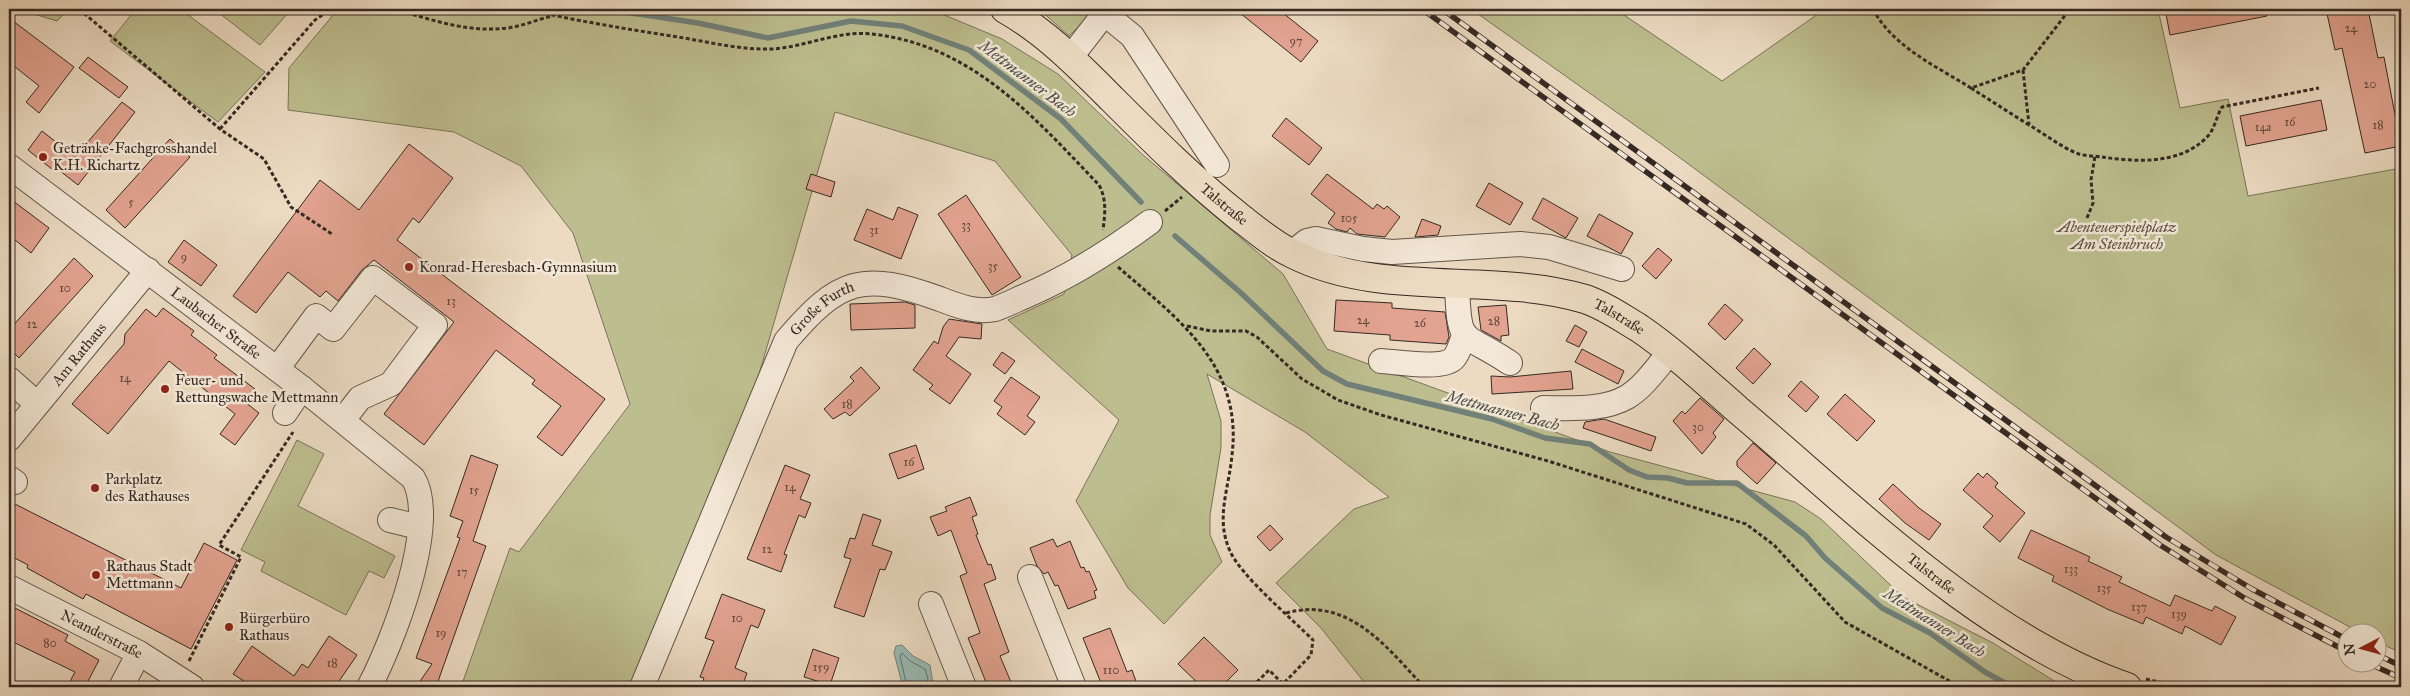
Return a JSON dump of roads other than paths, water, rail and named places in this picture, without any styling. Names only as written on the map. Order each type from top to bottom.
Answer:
[{"type":"main road","name":"Talstraße","points":[[1005,9],[1022,19],[1070,58],[1198,184],[1268,239],[1292,253],[1323,266],[1358,274],[1394,279],[1542,290],[1588,300],[1618,315],[1670,352],[1903,550],[1980,610],[2071,665],[2127,687]]},
{"type":"street","name":"Talstraße","points":[[1070,58],[1104,11],[1132,36],[1217,165]]},
{"type":"street","name":"Laubacher Straße","points":[[9,166],[302,388],[413,478],[422,498],[410,584],[399,622],[369,687]]},
{"type":"street","name":"Große Furth","points":[[642,687],[786,341],[811,312],[836,293],[856,285],[876,282],[913,289],[964,308],[995,308],[1043,289],[1104,254],[1150,222]]},
{"type":"street","points":[[1292,253],[1307,241],[1316,239],[1363,249],[1392,252],[1520,244],[1549,247],[1622,269]]},
{"type":"street","name":"Am Rathaus","points":[[9,439],[36,403],[148,270]]},
{"type":"street","points":[[277,369],[316,316],[333,329],[373,278],[435,325],[391,384],[360,398],[342,420]]},
{"type":"street","points":[[1457,283],[1458,322],[1464,336],[1510,363]]},
{"type":"street","points":[[1381,361],[1438,364],[1450,362],[1455,358],[1464,336]]},
{"type":"street","points":[[1543,408],[1576,408],[1605,405],[1628,396],[1670,352]]},
{"type":"street","points":[[9,379],[36,403]]},
{"type":"street","points":[[289,422],[302,388]]},
{"type":"street","points":[[390,520],[419,527]]},
{"type":"street","points":[[1030,577],[1074,687]]},
{"type":"street","name":"Neanderstraße","points":[[9,587],[139,653],[186,683]]},
{"type":"street","points":[[931,604],[964,687]]},
{"type":"street","points":[[121,687],[139,653]]},
{"type":"water","points":[[902,645],[913,656],[930,665],[933,684],[924,687],[903,687],[894,653],[896,646]]},
{"type":"waterway","name":"Mettmanner Bach","points":[[605,9],[698,23],[768,38],[851,21],[902,26],[969,50],[1061,119],[1141,202]]},
{"type":"waterway","name":"Mettmanner Bach","points":[[1175,236],[1241,293],[1323,371],[1347,384],[1492,419],[1545,438],[1590,444],[1629,470],[1647,477],[1668,478],[1687,483],[1737,483],[1806,536],[1825,558],[1882,608],[1930,633],[1985,672],[2012,687]]},
{"type":"railway","points":[[1422,9],[2160,545],[2246,599],[2338,647]]},
{"type":"railway","points":[[1442,9],[2166,537],[2252,589],[2338,635]]},
{"type":"railway","points":[[2388,660],[2401,666]]},
{"type":"railway","points":[[2388,672],[2401,678]]},
{"type":"place","name":"Getränke-Fachgrosshandel K.H. Richartz","points":[[43,157]]},
{"type":"place","name":"Konrad-Heresbach-Gymnasium","points":[[409,267]]},
{"type":"place","name":"Feuer- und Rettungswache Mettmann","points":[[165,389]]},
{"type":"place","name":"Parkplatz des Rathauses","points":[[95,488]]},
{"type":"place","name":"Rathaus Stadt Mettmann","points":[[96,575]]},
{"type":"place","name":"Bürgerbüro Rathaus","points":[[229,627]]},
{"type":"park label","name":"Abenteuerspielplatz Am Steinbruch","points":[[2117,236]]}]
